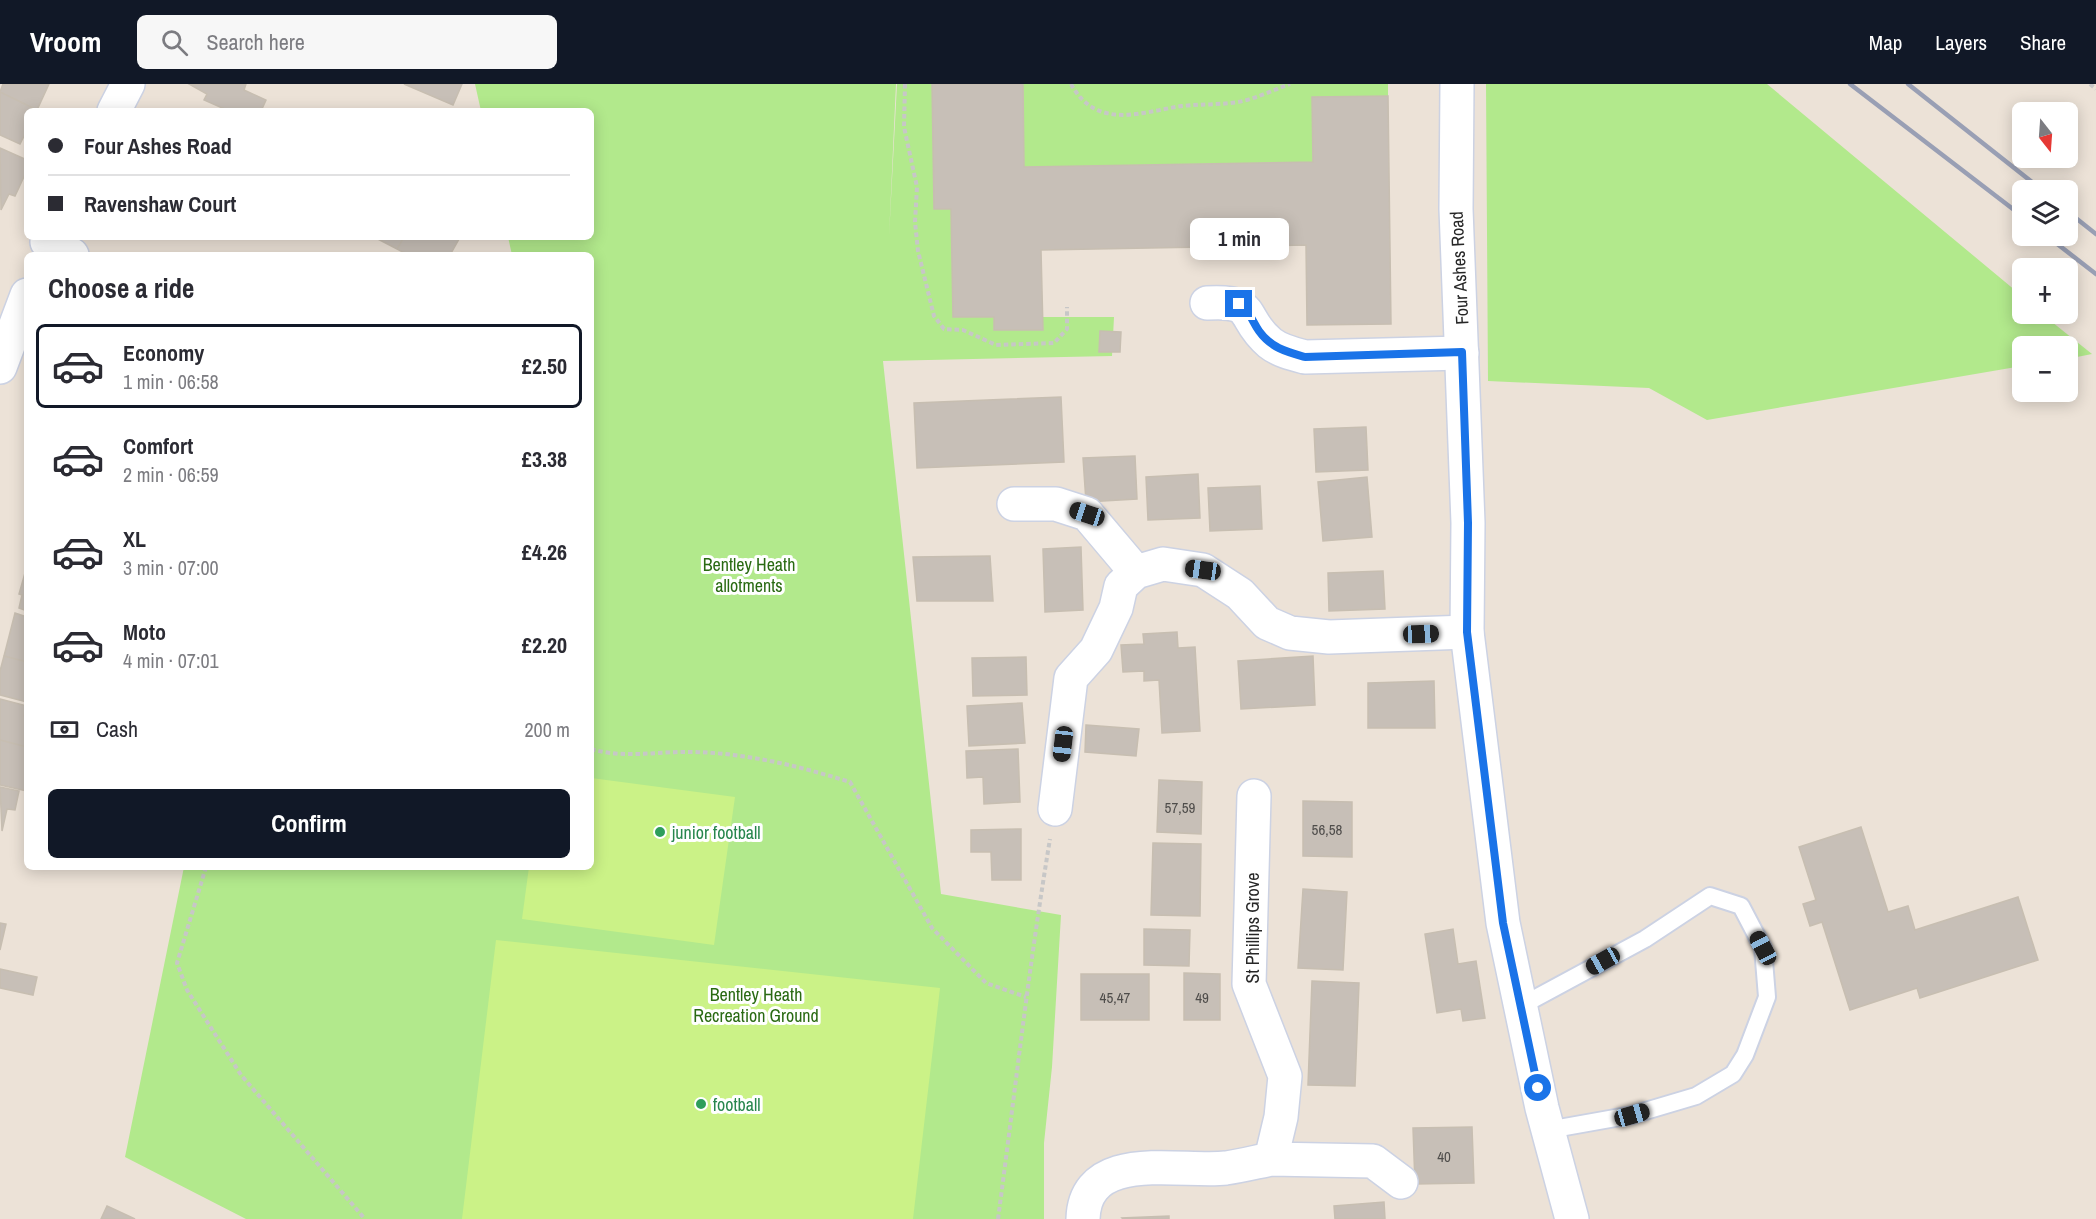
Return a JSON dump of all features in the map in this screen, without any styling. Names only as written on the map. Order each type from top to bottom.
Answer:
[{"type":"street","points":[[116,108],[128,84]]},
{"type":"street","name":"Four Ashes Road","points":[[1457,84],[1456,209],[1468,523],[1467,632],[1503,923],[1548,1130],[1572,1219]]},
{"type":"street","points":[[0,367],[24,303]]},
{"type":"street","points":[[1207,303],[1239,304],[1250,314],[1268,341],[1281,350],[1305,357],[1462,352]]},
{"type":"street","points":[[1014,504],[1056,504],[1087,514],[1136,572]]},
{"type":"street","points":[[1055,809],[1071,678],[1096,650],[1116,608],[1120,586],[1136,572],[1163,564],[1203,570],[1240,594],[1267,623],[1290,633],[1329,637],[1467,632]]},
{"type":"street","name":"St Phillips Grove","points":[[1254,796],[1249,984],[1285,1076],[1281,1117],[1271,1159]]},
{"type":"street","points":[[1083,1219],[1084,1205],[1095,1186],[1113,1173],[1155,1168],[1225,1168],[1271,1159],[1373,1161],[1401,1182]]},
{"type":"lane","points":[[1521,1006],[1645,939],[1710,897],[1741,906],[1763,948],[1767,997],[1745,1055],[1733,1074],[1696,1096],[1632,1115],[1548,1130]]},
{"type":"path","points":[[905,84],[904,127],[917,187],[915,222],[918,251],[934,316],[944,329],[963,330],[996,345],[1054,343],[1066,329],[1067,307]]},
{"type":"path","points":[[1071,84],[1076,94],[1094,110],[1130,116],[1181,106],[1239,102],[1290,84]]},
{"type":"path","points":[[2090,84],[2096,89]]},
{"type":"path","points":[[594,750],[609,754],[693,752],[792,764],[850,782],[932,928],[986,983],[1026,997]]},
{"type":"path","points":[[998,1219],[1026,997],[1035,954],[1055,809]]},
{"type":"path","points":[[205,870],[177,963],[187,990],[241,1075],[365,1219]]},
{"type":"green space","name":"Bentley Heath Recreation Ground","points":[[475,84],[896,84],[889,237],[897,84],[932,84],[951,209],[994,317],[994,330],[1042,330],[1042,317],[1114,317],[1112,356],[883,361],[941,894],[1061,915],[1052,1067],[1044,1143],[1044,1219],[246,1219],[125,1157],[183,870],[594,870],[594,252],[511,252],[509,240],[594,240],[594,108],[480,108]]},
{"type":"green space","points":[[1023,84],[1388,84],[1388,96],[1312,97],[1313,162],[1024,167]]},
{"type":"green space","points":[[1486,84],[1767,84],[2012,288],[2012,324],[2054,324],[2070,336],[2012,336],[2012,368],[1707,420],[1649,388],[1488,381]]},
{"type":"green space","points":[[2078,343],[2092,354],[2078,357]]},
{"type":"green space","name":"junior football","points":[[594,778],[735,797],[714,945],[522,919],[529,870],[594,870]]},
{"type":"green space","name":"football","points":[[496,940],[940,988],[913,1219],[462,1219]]},
{"type":"building","points":[[3,84],[49,84],[38,108],[33,108],[0,92]]},
{"type":"building","points":[[189,84],[246,84],[244,90],[266,100],[262,108],[222,108],[204,100],[207,94]]},
{"type":"building","points":[[404,84],[462,84],[453,105]]},
{"type":"building","points":[[932,84],[1023,84],[1024,167],[1313,162],[1312,97],[1388,96],[1391,324],[1307,325],[1306,245],[1041,250],[1043,330],[994,330],[994,317],[953,317],[951,209],[934,209]]},
{"type":"building","points":[[0,92],[33,108],[24,108],[24,136],[20,144],[0,135]]},
{"type":"building","points":[[0,148],[24,159],[24,176],[15,196],[9,194],[1,210]]},
{"type":"building","points":[[380,240],[402,240],[397,249]]},
{"type":"building","points":[[402,240],[458,240],[452,252],[402,252],[397,249]]},
{"type":"building","points":[[1100,331],[1121,332],[1120,352],[1099,352]]},
{"type":"building","points":[[1061,397],[1064,462],[917,468],[914,403]]},
{"type":"building","points":[[1366,427],[1368,470],[1316,472],[1314,429]]},
{"type":"building","points":[[1135,456],[1137,499],[1086,502],[1083,458]]},
{"type":"building","points":[[1198,474],[1200,518],[1148,520],[1146,477]]},
{"type":"building","points":[[1367,477],[1372,537],[1323,541],[1318,482]]},
{"type":"building","points":[[1260,486],[1262,529],[1210,531],[1208,488]]},
{"type":"building","points":[[1081,547],[1083,610],[1045,612],[1043,549]]},
{"type":"building","points":[[990,556],[993,601],[917,601],[913,557]]},
{"type":"building","points":[[1383,571],[1385,609],[1329,611],[1328,573]]},
{"type":"building","points":[[24,576],[24,610],[19,608],[22,595],[19,594]]},
{"type":"building","points":[[15,613],[24,616],[24,661],[4,656]]},
{"type":"building","points":[[1177,632],[1178,648],[1195,647],[1200,731],[1162,733],[1159,680],[1144,681],[1144,671],[1123,672],[1121,645],[1144,644],[1143,634]]},
{"type":"building","points":[[4,656],[24,661],[24,701],[0,695],[0,671]]},
{"type":"building","points":[[1313,656],[1315,705],[1241,709],[1238,661]]},
{"type":"building","points":[[1026,657],[1027,695],[973,696],[972,658]]},
{"type":"building","points":[[1434,681],[1435,728],[1368,728],[1368,683]]},
{"type":"building","points":[[0,699],[24,705],[24,746],[0,740]]},
{"type":"building","points":[[1022,703],[1025,743],[969,746],[967,706]]},
{"type":"building","points":[[1086,725],[1139,729],[1136,756],[1085,752]]},
{"type":"building","points":[[0,740],[24,746],[24,790],[0,785]]},
{"type":"building","points":[[1018,749],[1020,802],[984,804],[983,777],[967,778],[966,751]]},
{"type":"building","points":[[1159,780],[1202,782],[1201,834],[1157,832]]},
{"type":"building","points":[[0,787],[19,791],[15,810],[7,809],[2,831]]},
{"type":"building","points":[[1303,801],[1352,802],[1352,857],[1303,856]]},
{"type":"building","points":[[1861,827],[1888,912],[1908,906],[1915,930],[2018,897],[2038,960],[1920,998],[1917,988],[1850,1010],[1822,922],[1810,926],[1803,904],[1816,900],[1799,847]]},
{"type":"building","points":[[1021,829],[1021,880],[992,880],[991,852],[971,852],[971,830]]},
{"type":"building","points":[[1153,843],[1201,844],[1200,916],[1151,915]]},
{"type":"building","points":[[1303,889],[1347,892],[1343,970],[1298,968]]},
{"type":"building","points":[[0,923],[6,924],[0,950]]},
{"type":"building","points":[[1144,929],[1190,930],[1189,966],[1144,965]]},
{"type":"building","points":[[1453,929],[1458,964],[1476,961],[1485,1018],[1463,1021],[1461,1009],[1437,1013],[1425,934]]},
{"type":"building","points":[[0,969],[37,977],[33,995],[0,988]]},
{"type":"building","points":[[1184,973],[1220,974],[1220,1020],[1184,1020]]},
{"type":"building","points":[[1081,974],[1149,974],[1149,1020],[1081,1020]]},
{"type":"building","points":[[1312,981],[1359,983],[1355,1086],[1308,1085]]},
{"type":"building","points":[[1472,1127],[1474,1183],[1415,1184],[1413,1128]]},
{"type":"building","points":[[1384,1202],[1385,1219],[1335,1219],[1334,1206]]},
{"type":"building","points":[[107,1206],[135,1219],[101,1219]]},
{"type":"building","points":[[1169,1216],[1169,1219],[1122,1218]]},
{"type":"railway","points":[[1850,84],[2012,208]]},
{"type":"railway","points":[[1908,84],[2029,180]]},
{"type":"railway","points":[[2078,220],[2096,234]]},
{"type":"railway","points":[[2060,246],[2096,274]]},
{"type":"place","name":"junior football","points":[[660,832]]},
{"type":"place","name":"football","points":[[701,1104]]},
{"type":"route","points":[[1239,304],[1250,314],[1258,330],[1274,346],[1305,357],[1462,352],[1468,523],[1467,632],[1503,923],[1538,1088]]},
{"type":"park label","name":"Bentley Heath allotments","points":[[749,574]]}]
